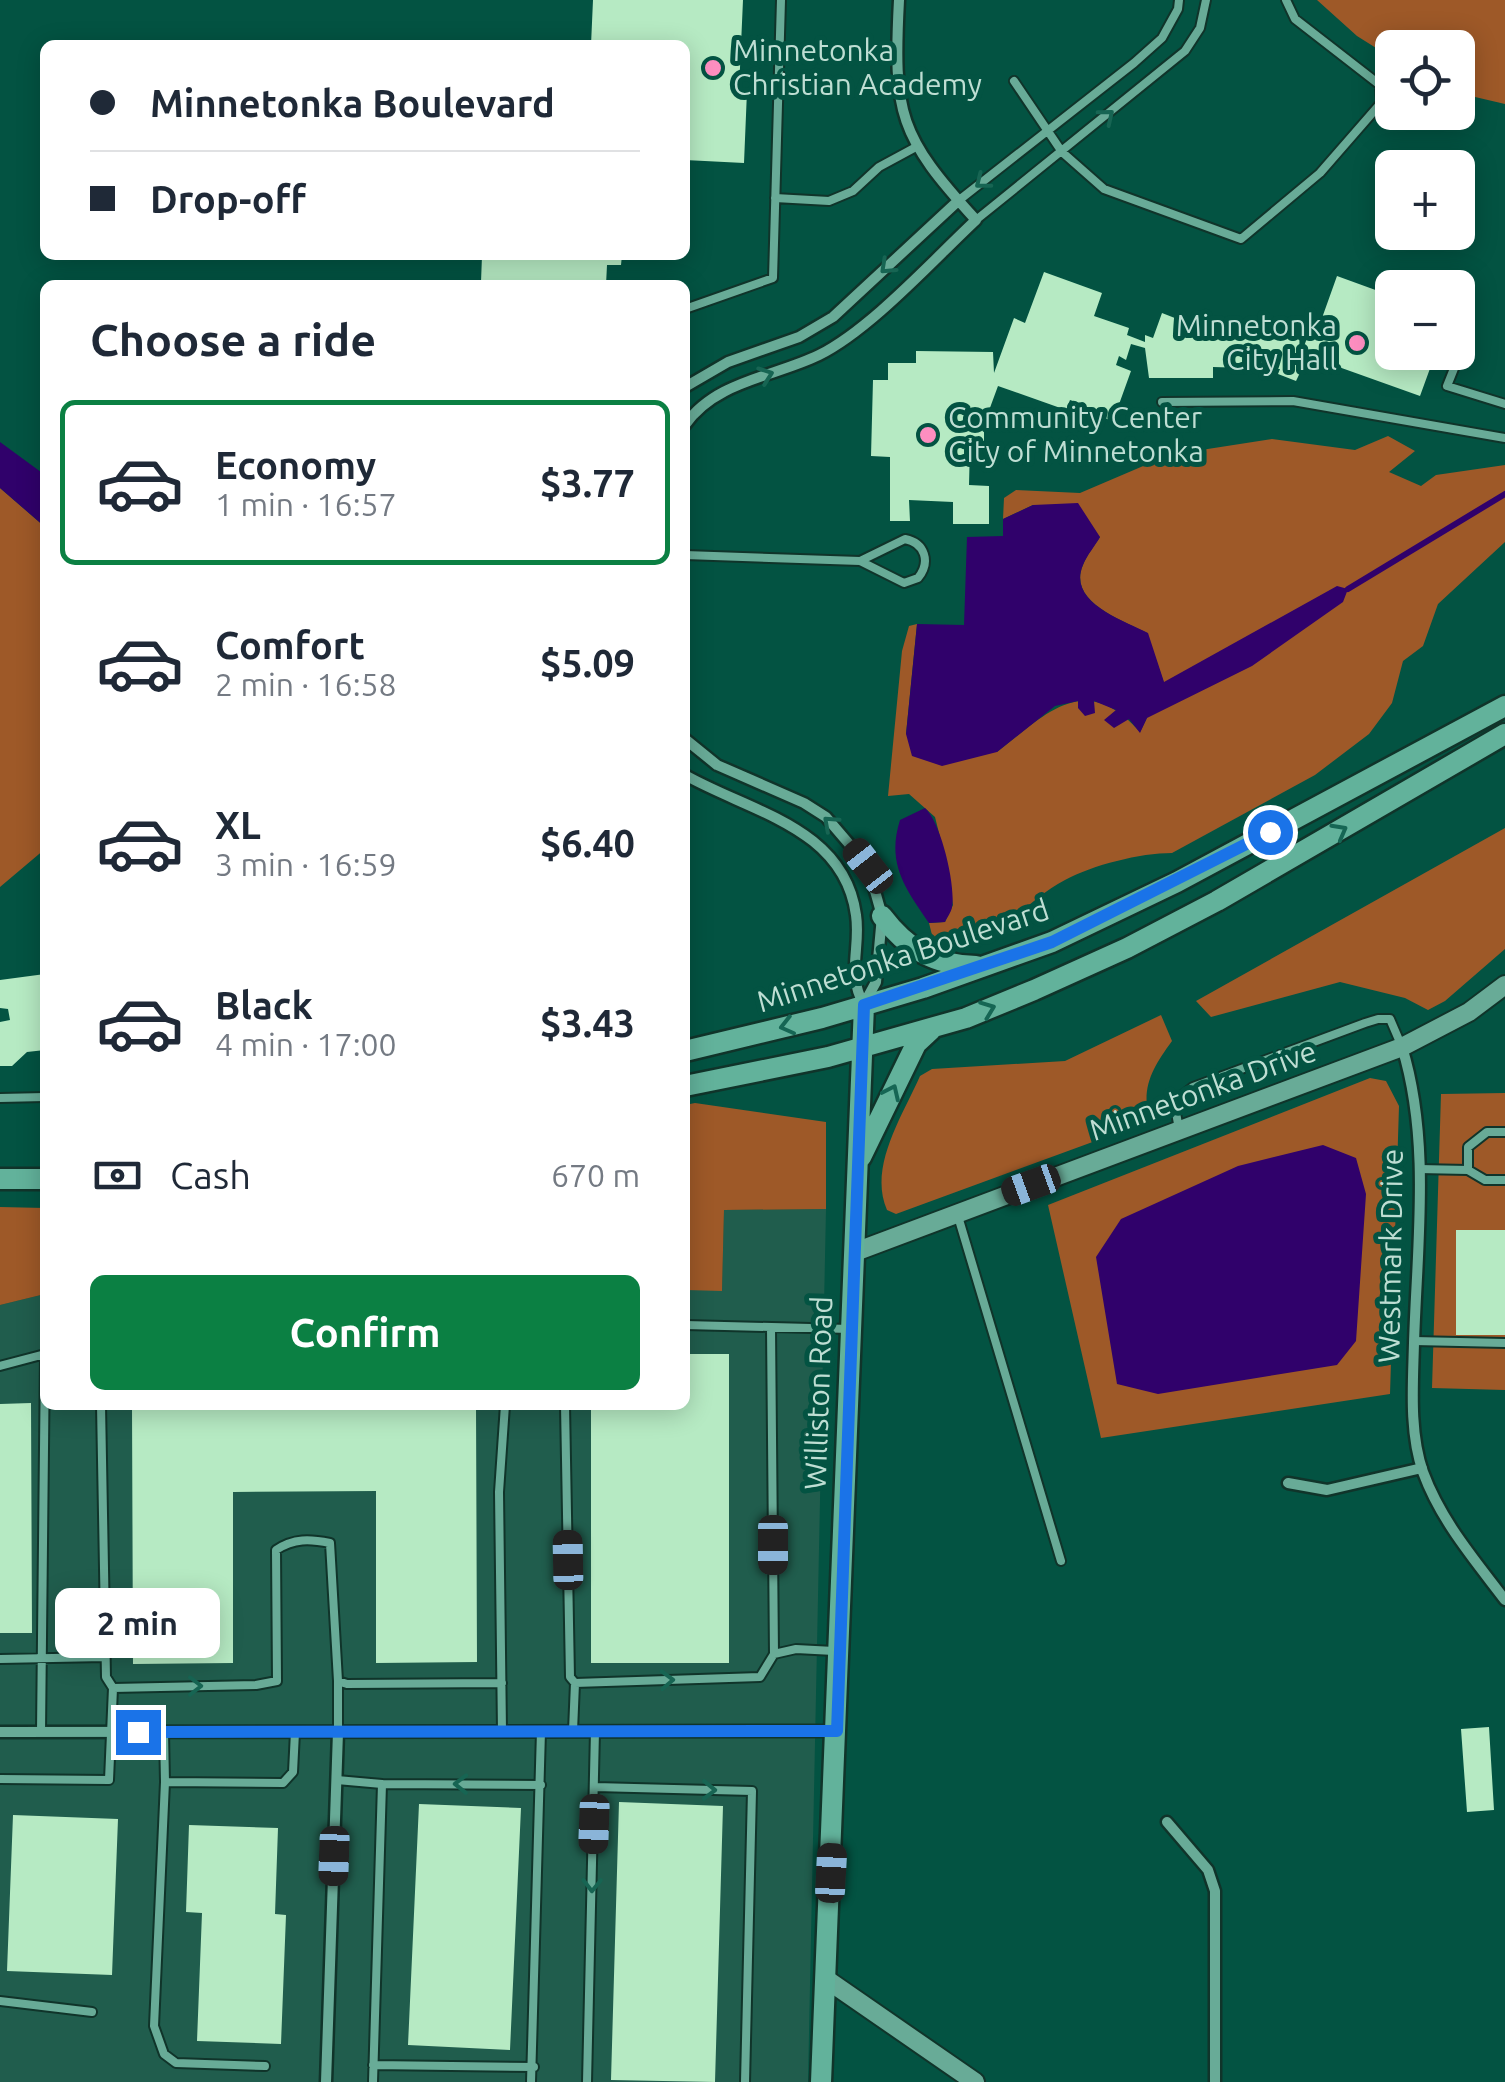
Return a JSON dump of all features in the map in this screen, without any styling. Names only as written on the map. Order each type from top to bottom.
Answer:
[{"type":"main road","name":"Minnetonka Boulevard","points":[[690,1050],[864,1005],[1052,942],[1131,905],[1505,706]]},
{"type":"main road","points":[[690,1085],[861,1048],[935,1027],[1034,990],[1158,933],[1505,734]]},
{"type":"main road","points":[[882,916],[915,950],[933,959],[955,965],[988,966]]},
{"type":"main road","name":"Williston Road","points":[[821,2082],[864,1005]]},
{"type":"main road","points":[[858,1163],[916,1044],[935,1027]]},
{"type":"main road","points":[[0,1178],[40,1179]]},
{"type":"street","points":[[690,418],[735,386],[816,356],[848,339],[976,220],[931,171],[916,148],[900,102],[896,63],[900,0]]},
{"type":"street","points":[[690,383],[728,362],[799,337],[833,317],[958,201]]},
{"type":"street","name":"Williston Road","points":[[690,743],[716,765],[804,803],[826,817],[868,866],[882,916],[876,982],[864,1005]]},
{"type":"street","name":"Williston Road","points":[[690,778],[806,833],[838,866],[856,915],[854,988],[864,1005]]},
{"type":"street","name":"Minnetonka Drive","points":[[854,1252],[1402,1047],[1470,1012],[1505,985]]},
{"type":"street","name":"Westmark Drive","points":[[1402,1047],[1418,1114],[1413,1395],[1422,1468],[1436,1503],[1457,1538],[1505,1600]]},
{"type":"street","points":[[1288,1483],[1327,1490],[1422,1468]]},
{"type":"street","points":[[0,1732],[837,1731]]},
{"type":"street","points":[[326,2082],[338,1732]]},
{"type":"street","points":[[1167,1822],[1208,1870],[1215,1892],[1215,2082]]},
{"type":"street","points":[[826,1979],[975,2082]]},
{"type":"lane","points":[[690,307],[773,278],[782,0]]},
{"type":"lane","points":[[958,201],[1162,38],[1179,0]]},
{"type":"lane","points":[[976,220],[1185,51],[1200,28],[1206,0]]},
{"type":"lane","points":[[1014,81],[1062,152],[1104,190],[1241,239],[1320,173],[1381,103],[1380,85],[1295,19],[1286,0]]},
{"type":"lane","points":[[775,198],[829,201],[853,191],[879,167],[916,148]]},
{"type":"lane","points":[[1453,370],[1446,386],[1505,404]]},
{"type":"lane","points":[[1162,402],[1293,401],[1505,438]]},
{"type":"lane","points":[[690,555],[860,561],[904,583],[918,578],[925,565],[923,550],[905,539],[860,561]]},
{"type":"lane","points":[[1179,1130],[1174,1102],[1193,1088],[1378,1018],[1390,1019],[1402,1047]]},
{"type":"lane","points":[[0,1098],[40,1097]]},
{"type":"lane","points":[[1468,1170],[1468,1147],[1487,1132],[1505,1132]]},
{"type":"lane","points":[[1419,1169],[1468,1170],[1485,1180],[1505,1180]]},
{"type":"lane","points":[[957,1213],[1061,1560]]},
{"type":"lane","points":[[690,1325],[850,1329]]},
{"type":"lane","points":[[575,1683],[760,1676],[774,1654],[770,1328]]},
{"type":"lane","points":[[1414,1341],[1505,1343]]},
{"type":"lane","points":[[0,1366],[40,1355]]},
{"type":"lane","points":[[40,1732],[44,1410]]},
{"type":"lane","points":[[0,1779],[108,1780],[113,1688],[106,1676],[105,1657],[100,1410]]},
{"type":"lane","points":[[502,1731],[498,1492],[505,1410]]},
{"type":"lane","points":[[565,1410],[570,1676],[575,1683],[573,1731]]},
{"type":"lane","points":[[113,1688],[256,1686],[277,1681],[276,1550],[286,1543],[308,1539],[330,1543],[343,1683],[338,1732]]},
{"type":"lane","points":[[774,1654],[839,1651]]},
{"type":"lane","points":[[0,1659],[105,1657]]},
{"type":"lane","points":[[343,1683],[502,1683]]},
{"type":"lane","points":[[531,2082],[541,1731]]},
{"type":"lane","points":[[587,2082],[595,1731]]},
{"type":"lane","points":[[164,1732],[154,2026],[164,2054],[176,2063],[265,2066]]},
{"type":"lane","points":[[165,1782],[283,1783],[293,1772],[295,1732]]},
{"type":"lane","points":[[337,1780],[541,1785]]},
{"type":"lane","points":[[373,2082],[382,1784]]},
{"type":"lane","points":[[594,1787],[752,1791],[745,2082]]},
{"type":"lane","points":[[0,2001],[92,2012]]},
{"type":"lane","points":[[374,2065],[534,2067]]},
{"type":"shaded area","points":[[1317,0],[1505,0],[1505,104],[1475,97],[1475,30],[1375,30],[1375,47]]},
{"type":"shaded area","points":[[1388,436],[1415,451],[1389,472],[1421,486],[1436,475],[1505,465],[1505,542],[1438,604],[1423,646],[1403,661],[1392,703],[1369,734],[1315,775],[1172,853],[1131,858],[1076,875],[1048,890],[1005,924],[974,938],[933,939],[929,923],[945,922],[953,905],[935,817],[909,794],[888,796],[902,651],[909,626],[917,624],[906,734],[997,752],[1050,712],[1084,701],[1101,703],[1120,713],[1140,732],[1164,683],[1147,633],[1100,608],[1083,589],[1083,565],[1100,537],[1033,505],[1003,519],[1004,498],[1016,490],[1080,493],[1169,455],[1272,439],[1355,450]]},
{"type":"shaded area","points":[[0,442],[40,471],[40,523],[0,488]]},
{"type":"shaded area","points":[[0,488],[40,523],[40,853],[0,887]]},
{"type":"shaded area","points":[[1078,503],[1100,537],[1083,565],[1083,589],[1100,608],[1148,633],[1164,682],[1337,586],[1348,589],[1343,602],[1252,666],[1147,718],[1140,733],[1129,719],[1114,728],[1104,720],[1116,710],[1094,701],[1095,713],[1085,716],[1078,701],[1055,706],[997,752],[942,766],[912,756],[906,734],[917,624],[964,625],[967,537],[1003,536],[1003,519],[1033,505]]},
{"type":"shaded area","points":[[925,808],[937,826],[949,870],[953,897],[945,922],[929,923],[906,887],[897,863],[900,820]]},
{"type":"shaded area","points":[[1505,828],[1505,949],[1445,1001],[1428,1010],[1405,998],[1340,982],[1211,1017],[1196,1001]]},
{"type":"shaded area","points":[[1161,1015],[1172,1041],[1150,1078],[1150,1121],[896,1214],[887,1210],[882,1193],[885,1159],[920,1076],[932,1069],[1065,1061]]},
{"type":"shaded area","points":[[1370,1078],[1386,1081],[1399,1106],[1390,1394],[1101,1438],[1048,1205]]},
{"type":"shaded area","points":[[1505,1093],[1505,1390],[1432,1388],[1441,1094]]},
{"type":"shaded area","points":[[690,1104],[826,1122],[826,1209],[724,1210],[722,1291],[690,1290]]},
{"type":"shaded area","points":[[1323,1145],[1356,1158],[1366,1194],[1356,1341],[1337,1365],[1158,1394],[1117,1384],[1096,1257],[1121,1219],[1238,1166]]},
{"type":"shaded area","points":[[0,1207],[40,1208],[40,1295],[0,1305]]},
{"type":"shaded area","points":[[826,1209],[808,2082],[0,2082],[0,1305],[40,1295],[40,1410],[690,1410],[690,1290],[722,1290],[724,1210]]},
{"type":"building","name":"Minnetonka Christian Academy","points":[[593,0],[743,0],[739,90],[747,91],[744,163],[690,160],[690,40],[591,40]]},
{"type":"building","points":[[482,260],[622,260],[621,265],[607,265],[606,280],[481,280]]},
{"type":"building","points":[[1044,272],[1102,293],[1094,316],[1129,328],[1127,335],[1145,342],[1145,335],[1153,338],[1162,313],[1185,322],[1300,319],[1299,360],[1310,330],[1317,332],[1337,276],[1375,290],[1375,370],[1429,370],[1420,396],[1308,356],[1296,381],[1278,374],[1280,369],[1213,367],[1213,378],[1149,378],[1145,348],[1131,344],[1126,360],[1119,356],[1116,365],[1131,371],[1113,421],[1074,408],[1076,402],[1070,400],[1066,410],[998,386],[984,424],[984,445],[970,445],[969,485],[989,486],[989,524],[953,524],[953,502],[909,500],[910,521],[890,521],[890,457],[871,456],[873,380],[888,380],[888,363],[916,363],[916,351],[993,352],[994,373],[1014,318],[1025,323]]},
{"type":"building","points":[[40,975],[40,1051],[27,1052],[12,1066],[0,1066],[0,1022],[10,1020],[8,1009],[0,1008],[0,980]]},
{"type":"building","points":[[1456,1230],[1505,1230],[1505,1335],[1456,1335]]},
{"type":"building","points":[[690,1354],[729,1354],[729,1663],[591,1663],[591,1410],[690,1410]]},
{"type":"building","points":[[31,1403],[32,1633],[0,1633],[0,1404]]},
{"type":"building","points":[[132,1410],[476,1410],[477,1662],[376,1663],[376,1491],[233,1492],[233,1663],[133,1664]]},
{"type":"building","points":[[1489,1727],[1494,1810],[1467,1812],[1461,1729]]},
{"type":"building","points":[[619,1802],[723,1806],[715,2082],[611,2080]]},
{"type":"building","points":[[419,1804],[521,1808],[510,2050],[408,2045]]},
{"type":"building","points":[[13,1815],[118,1819],[112,1975],[7,1971]]},
{"type":"building","points":[[189,1825],[278,1828],[275,1914],[286,1915],[281,2044],[197,2041],[202,1913],[186,1912]]},
{"type":"waterway","points":[[1348,589],[1505,494]]},
{"type":"place","name":"Minnetonka Christian Academy","points":[[713,68]]},
{"type":"place","name":"Minnetonka City Hall","points":[[1357,343]]},
{"type":"place","name":"Community Center City of Minnetonka","points":[[928,435]]},
{"type":"route","points":[[138,1732],[837,1731],[864,1005],[1020,955],[1085,928],[1270,832]]}]
